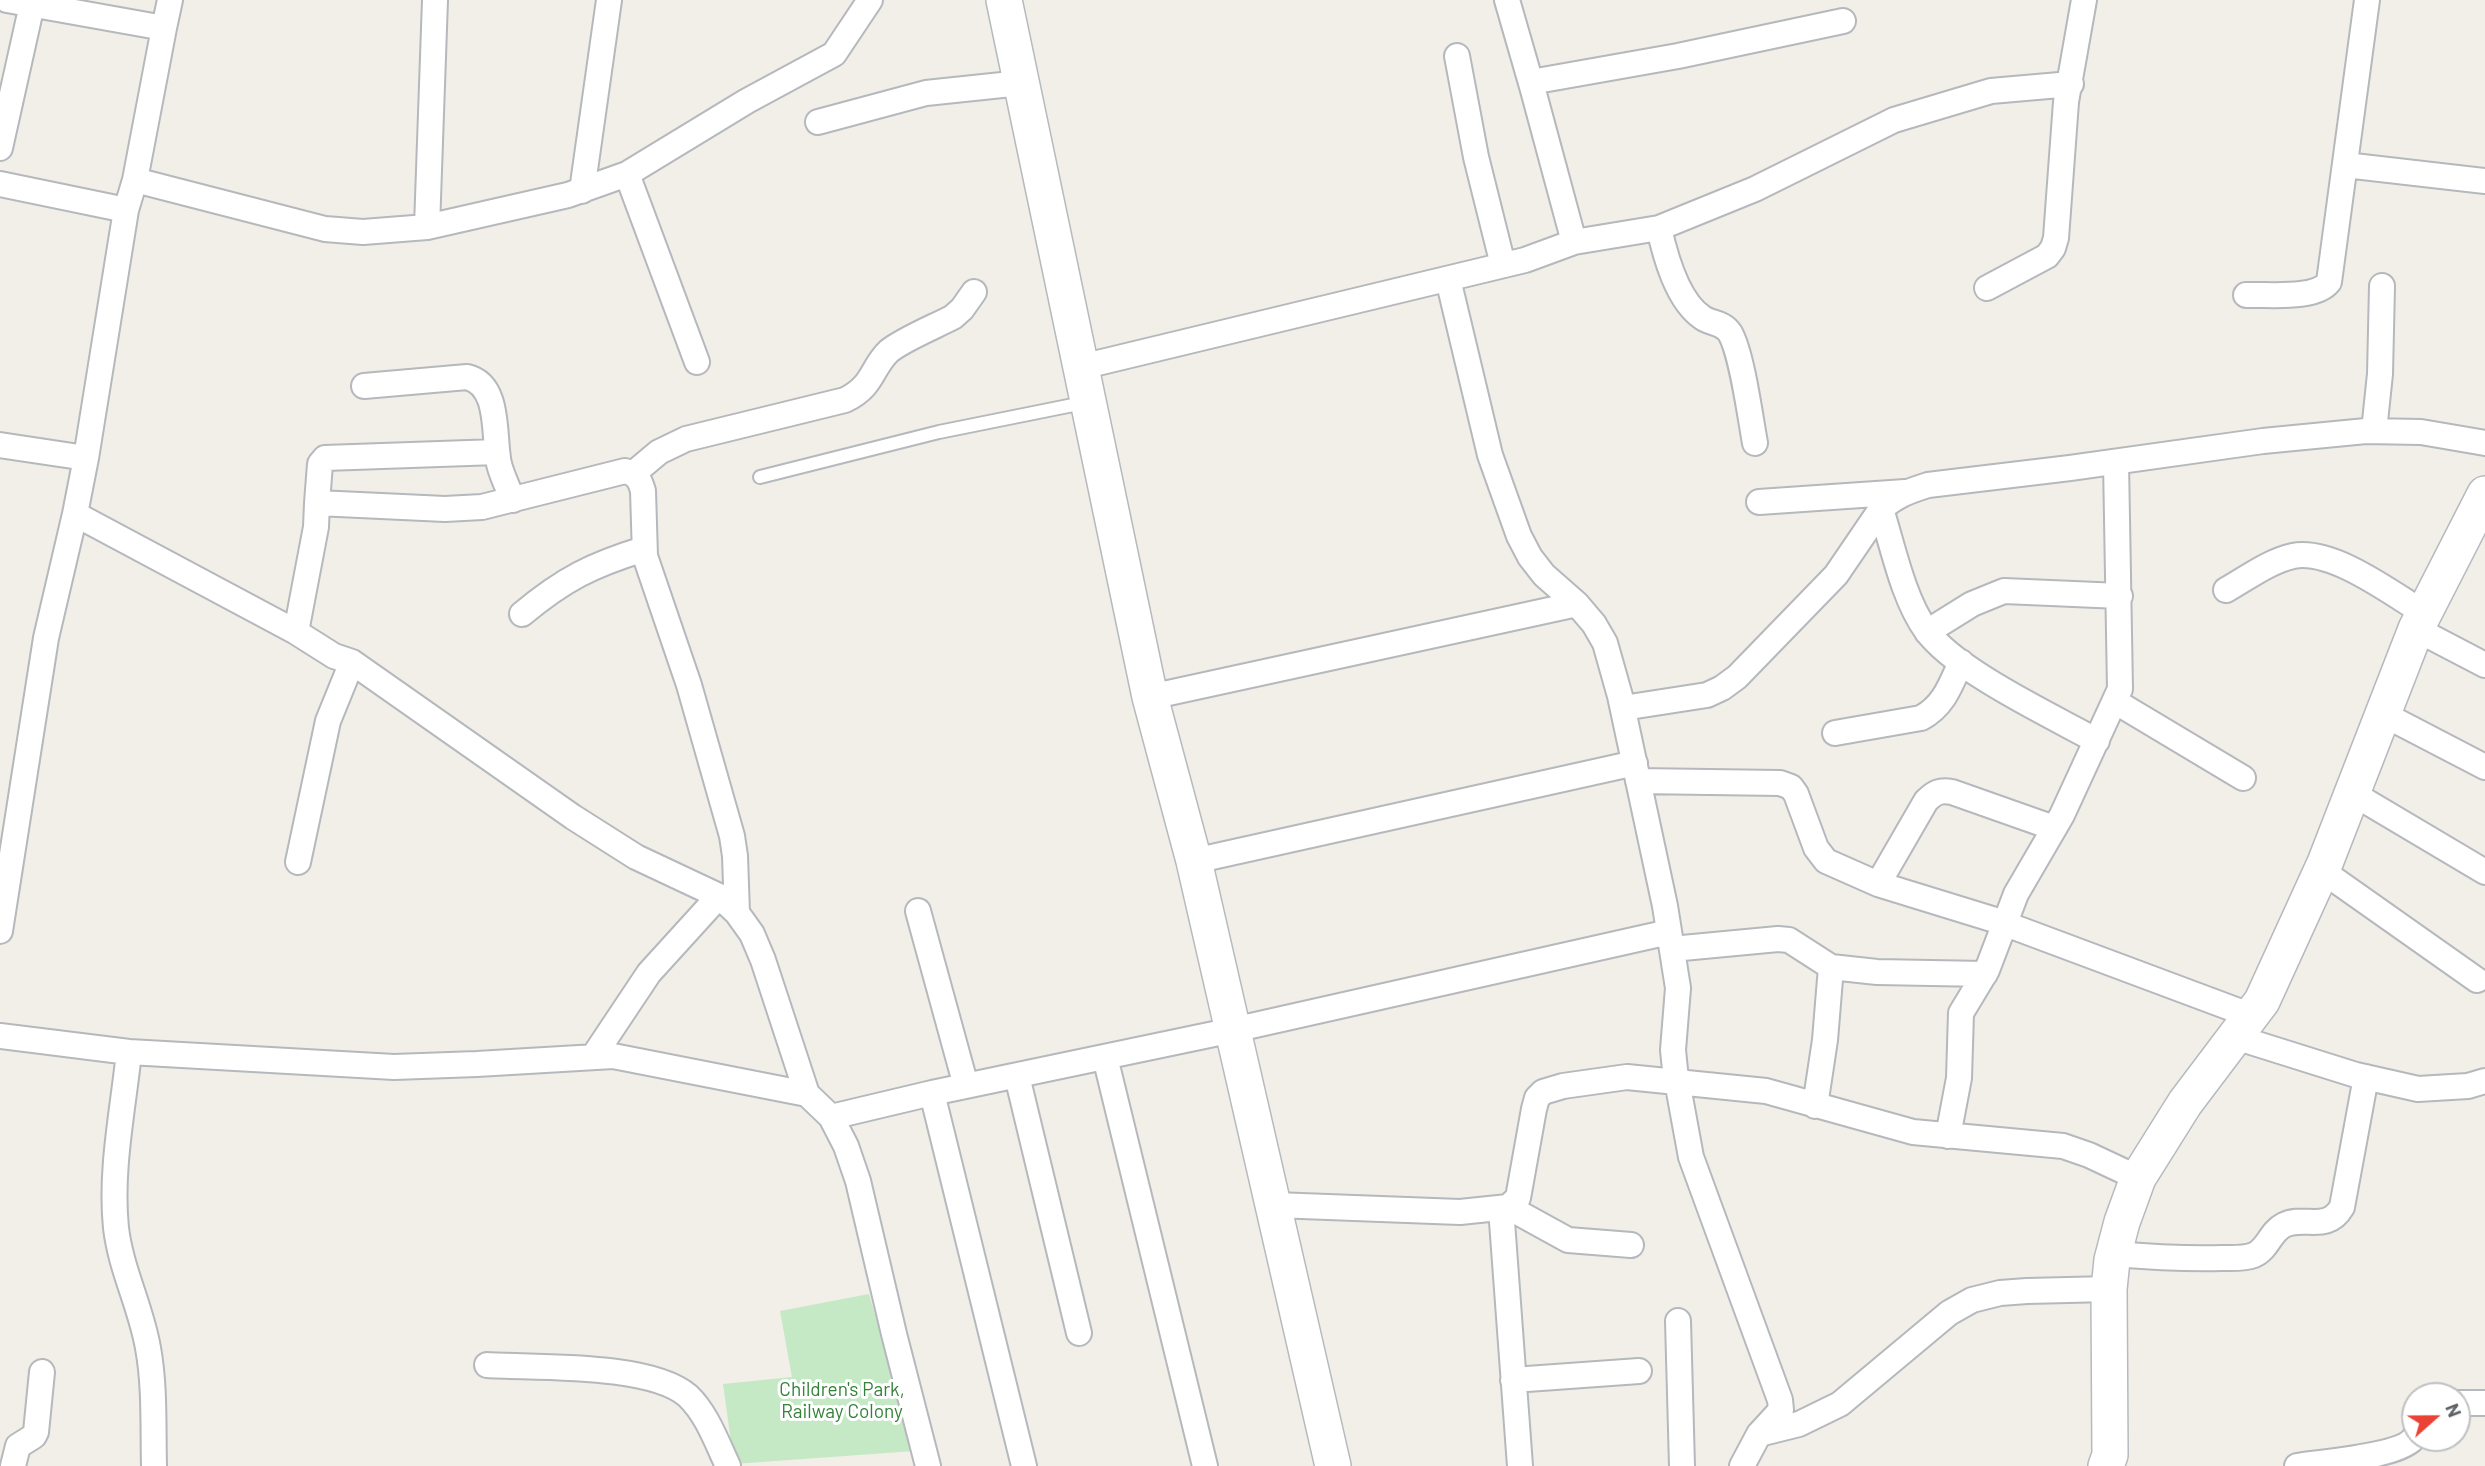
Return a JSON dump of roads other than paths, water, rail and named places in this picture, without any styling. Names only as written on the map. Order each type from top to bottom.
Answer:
[{"type":"street","points":[[7,0],[32,2],[164,27]]},
{"type":"street","points":[[0,931],[46,638],[86,458],[126,210],[135,180],[170,0]]},
{"type":"street","points":[[427,227],[435,0]]},
{"type":"street","points":[[582,191],[609,0]]},
{"type":"street","points":[[135,180],[325,229],[363,232],[427,227],[582,191],[627,174],[747,101],[834,54],[870,0]]},
{"type":"street","points":[[1004,0],[1150,697],[1194,861],[1333,1466]]},
{"type":"street","points":[[1507,0],[1574,242]]},
{"type":"street","points":[[1987,288],[2047,256],[2053,248],[2056,238],[2066,102],[2084,0]]},
{"type":"street","points":[[2246,295],[2313,293],[2324,288],[2329,282],[2367,0]]},
{"type":"street","points":[[0,148],[32,2]]},
{"type":"street","points":[[1531,82],[1678,56],[1843,22]]},
{"type":"street","points":[[1457,56],[1476,157],[1503,265]]},
{"type":"street","points":[[818,121],[926,93],[1021,83]]},
{"type":"street","points":[[1081,367],[1448,279],[1574,242],[1659,228],[1755,189],[1894,120],[1991,91],[2071,84]]},
{"type":"street","points":[[2345,165],[2485,181]]},
{"type":"street","points":[[627,174],[697,362]]},
{"type":"street","points":[[0,184],[126,210]]},
{"type":"street","points":[[1659,228],[1668,268],[1679,287],[1703,318],[1722,324],[1730,333],[1755,443]]},
{"type":"street","points":[[1448,279],[1490,455],[1508,510],[1530,557],[1544,575],[1577,604],[1594,624],[1605,643],[1623,708],[1678,988],[1673,1049],[1691,1157],[1780,1400],[1781,1410],[1759,1434],[1742,1466]]},
{"type":"street","points":[[2374,431],[2380,374],[2382,286]]},
{"type":"street","points":[[634,473],[659,452],[686,439],[845,400],[857,394],[866,386],[888,352],[953,317],[974,292]]},
{"type":"street","points":[[363,386],[467,377],[476,379],[483,385],[489,397],[502,475],[513,500]]},
{"type":"street","points":[[1623,708],[1707,695],[1737,677],[1836,575],[1881,509],[1890,500],[1905,492],[1928,485],[2263,441],[2374,431],[2421,432],[2485,443]]},
{"type":"street","points":[[0,445],[86,458]]},
{"type":"street","points":[[296,632],[316,527],[320,464],[325,458],[497,452]]},
{"type":"street","points":[[1948,1136],[1959,1078],[1961,1013],[1985,974],[2016,894],[2054,828],[2116,702],[2121,672],[2116,462]]},
{"type":"street","points":[[317,503],[445,509],[482,507],[625,471],[634,473],[640,481],[643,491],[644,549],[649,572],[689,685],[726,813],[735,856],[728,904],[649,973],[593,1057]]},
{"type":"street","points":[[1759,502],[1905,492]]},
{"type":"street","points":[[2109,1466],[2109,1290],[2113,1254],[2138,1178],[2185,1103],[2262,1001],[2321,870],[2420,621],[2476,533],[2485,494]]},
{"type":"street","points":[[1881,509],[1913,608],[1927,632],[1977,674],[2097,741]]},
{"type":"street","points":[[75,514],[296,632],[334,656],[352,662],[604,837],[636,857],[728,904],[752,934],[807,1094],[831,1117],[846,1146],[858,1181],[928,1466]]},
{"type":"street","points":[[522,614],[552,588],[581,572],[644,549]]},
{"type":"street","points":[[2226,590],[2279,561],[2304,554],[2326,558],[2345,565],[2485,665]]},
{"type":"street","points":[[1927,632],[1972,604],[2004,591],[2120,596]]},
{"type":"street","points":[[1150,697],[1577,604]]},
{"type":"street","points":[[298,862],[328,721],[352,662]]},
{"type":"street","points":[[1835,733],[1922,718],[1933,712],[1946,695],[1961,662]]},
{"type":"street","points":[[2116,702],[2243,778]]},
{"type":"street","points":[[2383,714],[2485,767]]},
{"type":"street","points":[[1194,861],[1637,772],[1780,783],[1791,787],[1816,848],[1826,861],[1878,884],[2006,925],[2366,1077],[2433,1090],[2485,1081]]},
{"type":"street","points":[[1878,884],[1926,801],[1934,793],[1952,792],[2054,828]]},
{"type":"street","points":[[2352,793],[2485,872]]},
{"type":"street","points":[[2321,870],[2477,980]]},
{"type":"street","points":[[918,911],[965,1086]]},
{"type":"street","points":[[831,1117],[965,1086],[1670,941],[1789,940],[1831,967],[1877,972],[1985,974]]},
{"type":"street","points":[[1815,1106],[1831,967]]},
{"type":"street","points":[[0,1036],[129,1052],[394,1067],[613,1056],[807,1094]]},
{"type":"street","points":[[129,1052],[114,1184],[116,1229],[148,1347],[153,1389],[154,1466]]},
{"type":"street","points":[[1105,1057],[1205,1466]]},
{"type":"street","points":[[1017,1076],[1079,1333]]},
{"type":"street","points":[[1504,1208],[1517,1198],[1534,1110],[1537,1098],[1543,1091],[1626,1077],[1766,1091],[1913,1132],[2063,1146],[2138,1178]]},
{"type":"street","points":[[2113,1254],[2184,1259],[2253,1256],[2263,1250],[2275,1231],[2285,1224],[2328,1221],[2337,1216],[2342,1207],[2366,1077]]},
{"type":"street","points":[[932,1093],[1024,1466]]},
{"type":"street","points":[[1275,1205],[1460,1212],[1504,1208],[1568,1240],[1630,1245]]},
{"type":"street","points":[[1504,1208],[1520,1466]]},
{"type":"street","points":[[1759,1434],[1799,1424],[1840,1404],[1949,1313],[1972,1300],[2000,1293],[2109,1290]]},
{"type":"street","points":[[1678,1321],[1682,1466]]},
{"type":"street","points":[[487,1366],[584,1370],[645,1376],[669,1384],[688,1396],[704,1415],[728,1466]]},
{"type":"street","points":[[1513,1380],[1640,1371]]},
{"type":"street","points":[[13,1466],[18,1446],[36,1432],[42,1372]]},
{"type":"street","points":[[2297,1466],[2359,1462],[2401,1448]]},
{"type":"lane","points":[[760,477],[939,432],[1088,401]]},
{"type":"park label","name":"Children's Park, Railway Colony","points":[[842,1401]]}]
